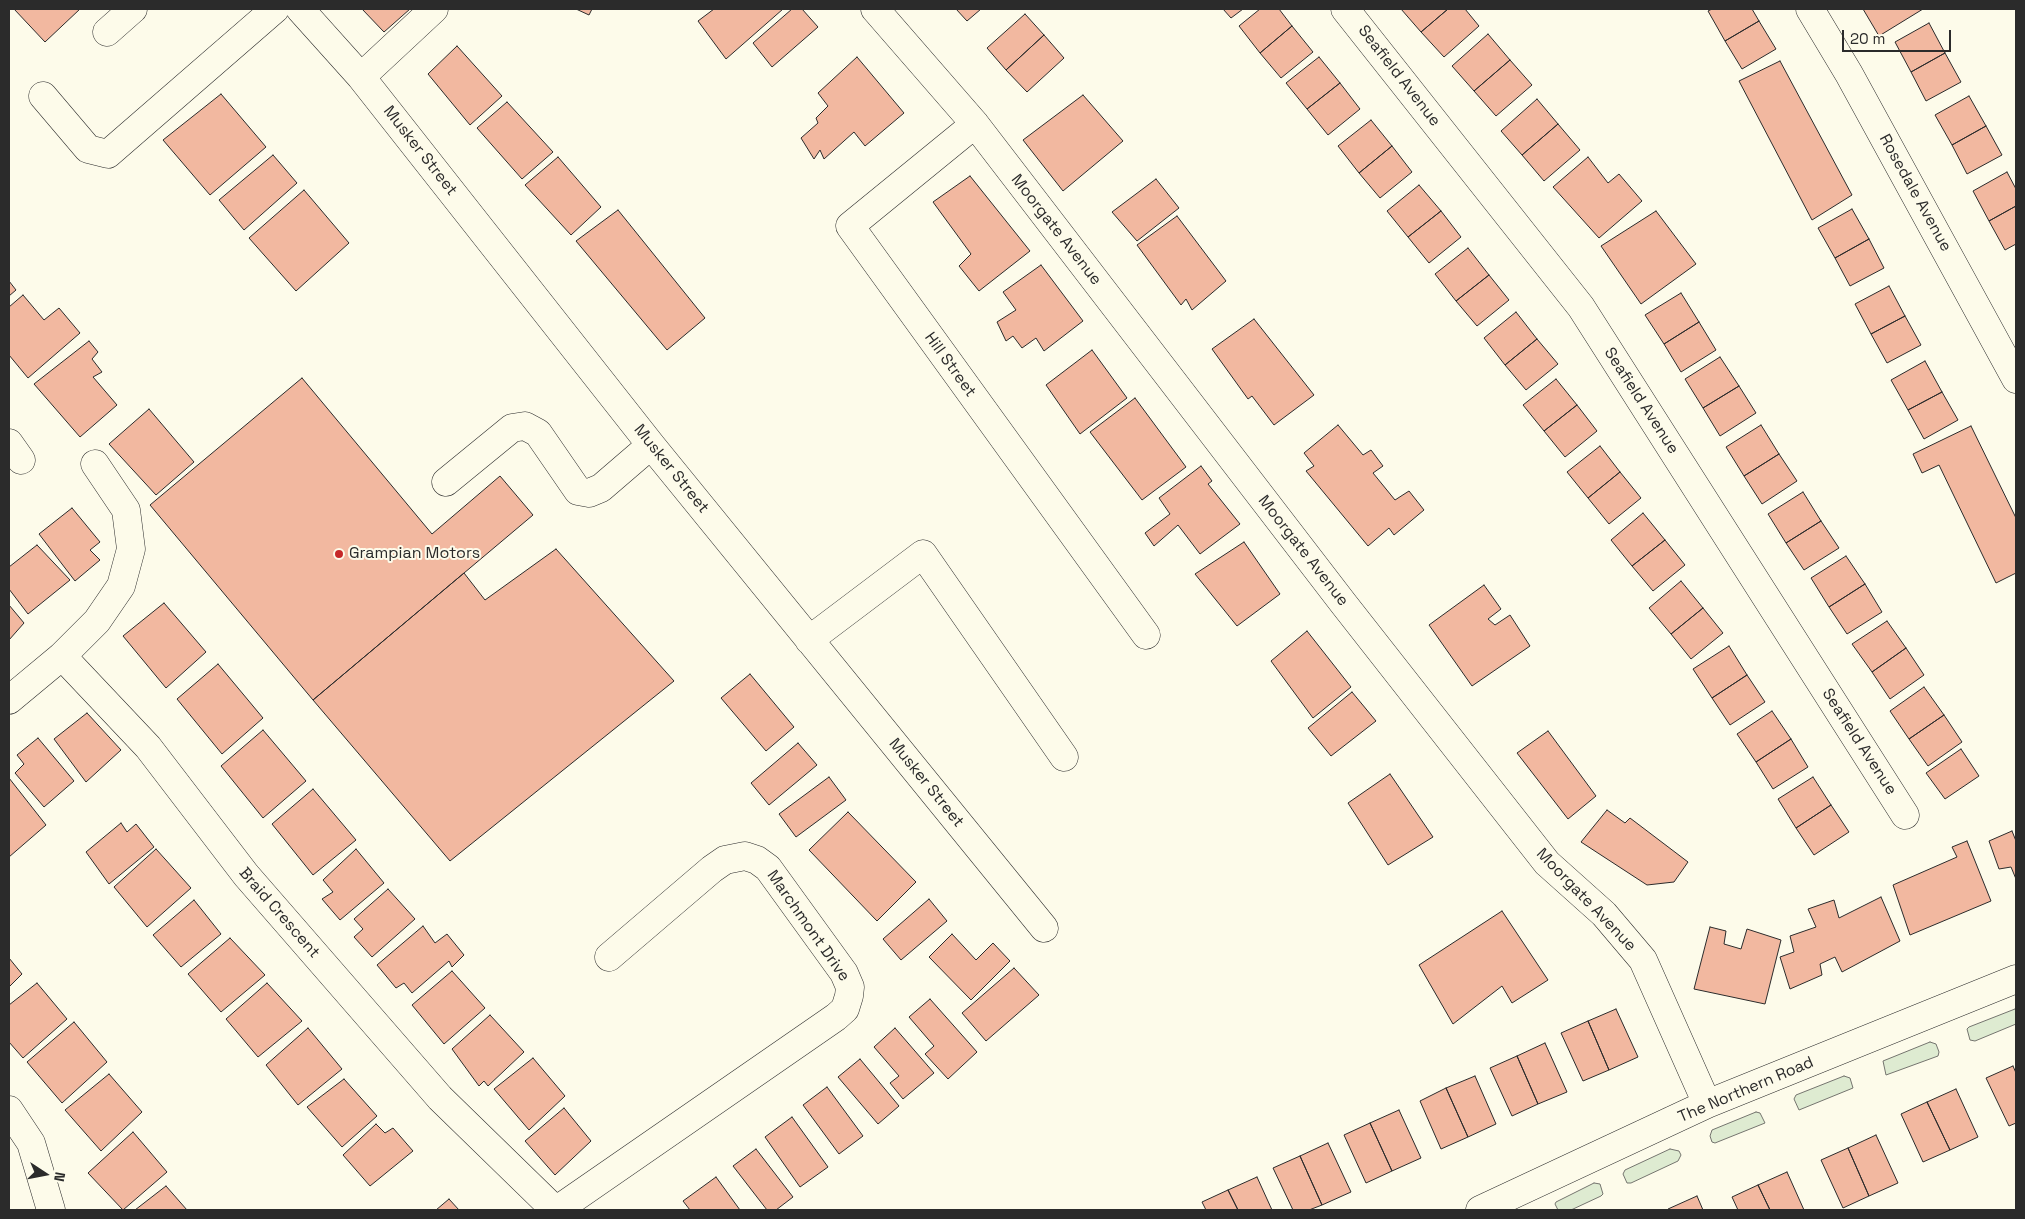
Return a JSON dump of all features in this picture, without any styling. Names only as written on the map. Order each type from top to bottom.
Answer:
[{"type":"street","points":[[107,32],[133,9]]},
{"type":"street","points":[[43,96],[88,149],[108,154],[275,9]]},
{"type":"street","name":"Musker Street","points":[[300,9],[362,77],[650,445],[1044,928]]},
{"type":"street","points":[[362,77],[434,9]]},
{"type":"street","name":"Moorgate Avenue","points":[[875,9],[975,124],[1343,603],[1547,863],[1604,914],[1643,960],[1707,1104]]},
{"type":"street","name":"Seafield Avenue","points":[[1345,9],[1581,307],[1905,814]]},
{"type":"street","name":"Rosedale Avenue","points":[[1810,9],[1854,82],[2016,378]]},
{"type":"street","name":"Hill Street","points":[[975,124],[850,226],[1146,635]]},
{"type":"street","points":[[446,482],[512,428],[525,426],[538,432],[578,491],[589,493],[601,488],[650,445]]},
{"type":"street","points":[[9,700],[62,656],[97,621],[121,586],[131,549],[126,510],[95,464]]},
{"type":"street","points":[[810,640],[923,554],[1064,757]]},
{"type":"street","name":"Braid Crescent","points":[[62,656],[148,747],[246,875],[440,1098],[556,1210]]},
{"type":"street","name":"Marchmont Drive","points":[[556,1210],[836,1017],[845,1009],[849,996],[850,987],[844,972],[768,868],[757,860],[744,856],[725,860],[712,869],[609,957]]},
{"type":"street","name":"The Northern Road","points":[[1480,1210],[1707,1104],[2016,979]]},
{"type":"street","points":[[9,1110],[30,1143],[51,1210]]},
{"type":"green space","points":[[2016,1009],[2016,1024],[1975,1041],[1970,1040],[1967,1029],[1969,1027]]},
{"type":"green space","points":[[1930,1042],[1936,1044],[1939,1052],[1938,1056],[1886,1075],[1883,1061]]},
{"type":"green space","points":[[1844,1076],[1850,1078],[1853,1088],[1799,1110],[1794,1099],[1796,1095]]},
{"type":"green space","points":[[1756,1112],[1760,1113],[1765,1123],[1715,1143],[1712,1142],[1710,1136],[1712,1130]]},
{"type":"green space","points":[[1670,1149],[1679,1151],[1681,1155],[1678,1161],[1631,1183],[1627,1183],[1623,1174],[1625,1170]]},
{"type":"green space","points":[[1594,1183],[1600,1184],[1603,1194],[1601,1196],[1571,1210],[1558,1210],[1556,1202]]},
{"type":"building","points":[[14,9],[80,9],[45,42]]},
{"type":"building","points":[[362,9],[410,9],[384,32]]},
{"type":"building","points":[[576,9],[592,9],[589,15]]},
{"type":"building","points":[[714,9],[783,9],[726,59],[698,21]]},
{"type":"building","points":[[792,9],[802,9],[818,27],[772,67],[753,43]]},
{"type":"building","points":[[956,9],[981,9],[967,21]]},
{"type":"building","points":[[1223,9],[1243,9],[1231,18]]},
{"type":"building","points":[[1260,9],[1279,9],[1292,26],[1260,53],[1239,26]]},
{"type":"building","points":[[1401,9],[1448,9],[1421,32]]},
{"type":"building","points":[[1448,9],[1465,9],[1479,26],[1444,57],[1421,32]]},
{"type":"building","points":[[1712,9],[1752,9],[1759,21],[1725,41],[1708,11]]},
{"type":"building","points":[[1863,9],[1923,9],[1879,36]]},
{"type":"building","points":[[1025,14],[1044,35],[1006,70],[987,48]]},
{"type":"building","points":[[1759,21],[1776,49],[1742,69],[1725,41]]},
{"type":"building","points":[[1929,23],[1945,53],[1911,72],[1895,42]]},
{"type":"building","points":[[1292,26],[1313,52],[1281,78],[1260,53]]},
{"type":"building","points":[[1488,34],[1510,60],[1474,91],[1452,66]]},
{"type":"building","points":[[1044,35],[1064,58],[1027,92],[1006,70]]},
{"type":"building","points":[[457,46],[502,96],[470,125],[428,74]]},
{"type":"building","points":[[1945,53],[1961,82],[1926,101],[1911,72]]},
{"type":"building","points":[[857,57],[904,113],[865,146],[854,132],[824,159],[820,150],[814,159],[801,138],[818,123],[816,118],[828,106],[818,93]]},
{"type":"building","points":[[1319,57],[1340,83],[1307,109],[1286,83]]},
{"type":"building","points":[[1510,60],[1532,85],[1496,116],[1474,91]]},
{"type":"building","points":[[1780,61],[1852,195],[1812,220],[1739,81]]},
{"type":"building","points":[[1340,83],[1360,109],[1328,135],[1307,109]]},
{"type":"building","points":[[221,94],[266,147],[210,195],[163,140]]},
{"type":"building","points":[[1083,95],[1123,141],[1063,191],[1023,140]]},
{"type":"building","points":[[1969,96],[1986,126],[1952,145],[1935,115]]},
{"type":"building","points":[[1537,99],[1558,124],[1522,155],[1501,131]]},
{"type":"building","points":[[507,102],[553,152],[522,179],[477,128]]},
{"type":"building","points":[[1371,120],[1392,146],[1359,173],[1338,146]]},
{"type":"building","points":[[1558,124],[1580,150],[1544,181],[1522,155]]},
{"type":"building","points":[[1986,126],[2002,155],[1967,174],[1952,145]]},
{"type":"building","points":[[1392,146],[1412,172],[1380,198],[1359,173]]},
{"type":"building","points":[[273,155],[297,183],[244,230],[219,200]]},
{"type":"building","points":[[558,157],[601,207],[571,235],[525,185]]},
{"type":"building","points":[[1588,157],[1608,183],[1619,174],[1642,201],[1599,238],[1553,187]]},
{"type":"building","points":[[2007,172],[2016,189],[2016,206],[1989,221],[1973,191]]},
{"type":"building","points":[[970,176],[1030,251],[979,291],[959,266],[971,254],[933,202]]},
{"type":"building","points":[[1156,179],[1179,208],[1137,241],[1112,212]]},
{"type":"building","points":[[1419,185],[1441,211],[1408,237],[1387,211]]},
{"type":"building","points":[[304,190],[349,243],[296,291],[249,238]]},
{"type":"building","points":[[2016,206],[2016,244],[2005,250],[1989,221]]},
{"type":"building","points":[[1852,209],[1869,239],[1835,258],[1818,228]]},
{"type":"building","points":[[618,210],[705,318],[667,350],[576,241]]},
{"type":"building","points":[[1441,211],[1461,237],[1429,263],[1408,237]]},
{"type":"building","points":[[1656,211],[1696,264],[1641,304],[1601,246]]},
{"type":"building","points":[[1177,216],[1226,281],[1192,310],[1186,299],[1181,305],[1137,245]]},
{"type":"building","points":[[1869,239],[1884,268],[1850,286],[1835,258]]},
{"type":"building","points":[[1468,248],[1489,275],[1456,301],[1435,274]]},
{"type":"building","points":[[1041,265],[1083,321],[1044,351],[1036,338],[1022,348],[1013,336],[1006,341],[997,322],[1016,310],[1003,292]]},
{"type":"building","points":[[1489,275],[1509,300],[1477,326],[1456,301]]},
{"type":"building","points":[[9,281],[16,290],[9,296]]},
{"type":"building","points":[[1889,286],[1905,316],[1871,334],[1855,304]]},
{"type":"building","points":[[1681,293],[1699,322],[1664,344],[1645,315]]},
{"type":"building","points":[[23,295],[44,320],[59,308],[80,333],[28,378],[9,355],[9,307]]},
{"type":"building","points":[[1516,312],[1537,339],[1505,365],[1484,338]]},
{"type":"building","points":[[1905,316],[1921,345],[1887,363],[1871,334]]},
{"type":"building","points":[[1254,319],[1314,395],[1274,425],[1252,396],[1248,399],[1212,349]]},
{"type":"building","points":[[1699,322],[1716,350],[1681,372],[1664,344]]},
{"type":"building","points":[[1537,339],[1558,364],[1526,390],[1505,365]]},
{"type":"building","points":[[89,341],[98,352],[92,359],[102,372],[93,377],[117,405],[80,437],[34,384]]},
{"type":"building","points":[[1092,350],[1127,398],[1080,434],[1046,385]]},
{"type":"building","points":[[1720,357],[1739,386],[1703,408],[1685,379]]},
{"type":"building","points":[[1925,361],[1942,392],[1908,410],[1891,380]]},
{"type":"building","name":"Grampian Motors","points":[[302,378],[432,534],[500,476],[533,515],[313,700],[150,505]]},
{"type":"building","points":[[1556,379],[1577,405],[1544,431],[1523,405]]},
{"type":"building","points":[[1739,386],[1756,413],[1720,436],[1703,408]]},
{"type":"building","points":[[1942,392],[1958,420],[1924,439],[1908,410]]},
{"type":"building","points":[[1135,398],[1186,467],[1142,500],[1090,432]]},
{"type":"building","points":[[1577,405],[1597,431],[1565,457],[1544,431]]},
{"type":"building","points":[[149,409],[194,462],[156,495],[109,444]]},
{"type":"building","points":[[1338,425],[1363,455],[1371,450],[1383,466],[1373,473],[1395,500],[1409,491],[1424,510],[1394,535],[1389,528],[1368,546],[1306,471],[1314,466],[1304,453]]},
{"type":"building","points":[[1761,425],[1779,454],[1744,476],[1726,447]]},
{"type":"building","points":[[1971,426],[2016,518],[2016,573],[1996,583],[1939,465],[1922,473],[1913,454]]},
{"type":"building","points":[[1600,446],[1620,472],[1588,498],[1567,472]]},
{"type":"building","points":[[1779,454],[1797,481],[1762,504],[1744,476]]},
{"type":"building","points":[[1201,466],[1212,481],[1208,484],[1240,524],[1200,554],[1178,525],[1154,546],[1145,533],[1170,514],[1159,498]]},
{"type":"building","points":[[1620,472],[1641,498],[1609,524],[1588,498]]},
{"type":"building","points":[[1803,492],[1821,521],[1786,543],[1768,514]]},
{"type":"building","points":[[72,508],[100,542],[90,550],[100,560],[75,581],[39,534]]},
{"type":"building","points":[[1643,513],[1665,540],[1632,566],[1611,540]]},
{"type":"building","points":[[1821,521],[1839,548],[1804,570],[1786,543]]},
{"type":"building","points":[[1665,540],[1685,565],[1653,591],[1632,566]]},
{"type":"building","points":[[1244,542],[1280,594],[1237,626],[1195,574]]},
{"type":"building","points":[[37,545],[70,580],[28,614],[9,589],[9,567]]},
{"type":"building","points":[[556,549],[674,681],[450,861],[313,700],[464,573],[485,600]]},
{"type":"building","points":[[1846,556],[1865,584],[1829,607],[1811,578]]},
{"type":"building","points":[[1681,581],[1703,608],[1671,634],[1649,608]]},
{"type":"building","points":[[1865,584],[1882,612],[1847,634],[1829,607]]},
{"type":"building","points":[[1484,585],[1501,609],[1488,619],[1495,625],[1510,615],[1530,646],[1472,686],[1429,625]]},
{"type":"building","points":[[164,603],[206,652],[166,688],[123,636]]},
{"type":"building","points":[[9,605],[24,623],[9,640]]},
{"type":"building","points":[[1703,608],[1723,633],[1691,659],[1671,634]]},
{"type":"building","points":[[1887,621],[1906,648],[1872,672],[1852,644]]},
{"type":"building","points":[[1307,631],[1351,687],[1313,718],[1271,661]]},
{"type":"building","points":[[1729,646],[1747,675],[1712,698],[1693,669]]},
{"type":"building","points":[[1906,648],[1924,675],[1890,699],[1872,672]]},
{"type":"building","points":[[218,664],[263,718],[222,754],[177,699]]},
{"type":"building","points":[[750,674],[794,727],[766,751],[721,698]]},
{"type":"building","points":[[1747,675],[1765,702],[1730,725],[1712,698]]},
{"type":"building","points":[[1924,687],[1944,715],[1909,739],[1890,711]]},
{"type":"building","points":[[1352,692],[1376,721],[1331,756],[1308,728]]},
{"type":"building","points":[[1772,711],[1791,739],[1756,762],[1737,734]]},
{"type":"building","points":[[87,713],[121,750],[86,782],[54,739]]},
{"type":"building","points":[[1944,715],[1962,742],[1928,766],[1909,739]]},
{"type":"building","points":[[263,730],[306,781],[263,818],[221,766]]},
{"type":"building","points":[[1548,731],[1596,796],[1568,819],[1517,753]]},
{"type":"building","points":[[38,738],[74,781],[44,807],[15,773],[24,764],[17,755]]},
{"type":"building","points":[[1791,739],[1808,767],[1773,789],[1756,762]]},
{"type":"building","points":[[798,743],[817,765],[769,805],[751,783]]},
{"type":"building","points":[[1961,749],[1979,776],[1945,799],[1926,773]]},
{"type":"building","points":[[1390,774],[1433,837],[1388,865],[1348,803]]},
{"type":"building","points":[[829,777],[846,800],[796,837],[779,814]]},
{"type":"building","points":[[1813,777],[1831,805],[1796,828],[1778,799]]},
{"type":"building","points":[[9,778],[46,825],[9,857]]},
{"type":"building","points":[[313,789],[356,840],[313,875],[272,824]]},
{"type":"building","points":[[1831,805],[1849,832],[1814,855],[1796,828]]},
{"type":"building","points":[[1607,810],[1625,823],[1630,818],[1688,862],[1674,882],[1647,885],[1581,842]]},
{"type":"building","points":[[848,812],[916,882],[877,921],[809,850]]},
{"type":"building","points":[[121,823],[127,832],[136,824],[154,847],[109,884],[86,852]]},
{"type":"building","points":[[2012,831],[2016,841],[2016,879],[2011,867],[1999,869],[1989,841]]},
{"type":"building","points":[[1967,841],[1991,901],[1910,935],[1893,885],[1957,857],[1952,847]]},
{"type":"building","points":[[156,849],[191,888],[147,927],[114,887]]},
{"type":"building","points":[[356,849],[384,883],[340,920],[322,899],[333,892],[323,880]]},
{"type":"building","points":[[388,889],[415,919],[372,957],[354,937],[363,929],[354,919]]},
{"type":"building","points":[[1881,897],[1900,941],[1842,972],[1835,957],[1820,964],[1822,975],[1790,989],[1780,957],[1794,952],[1790,936],[1816,927],[1808,909],[1834,900],[1839,918]]},
{"type":"building","points":[[929,899],[947,921],[901,960],[883,939]]},
{"type":"building","points":[[194,900],[221,934],[181,967],[153,935]]},
{"type":"building","points":[[1502,911],[1548,980],[1512,1003],[1502,986],[1453,1024],[1419,965]]},
{"type":"building","points":[[423,926],[435,943],[447,934],[464,955],[452,967],[449,961],[412,993],[404,983],[396,988],[377,965]]},
{"type":"building","points":[[1710,927],[1726,931],[1724,944],[1741,949],[1747,929],[1781,940],[1765,1004],[1694,989]]},
{"type":"building","points":[[952,934],[976,960],[993,943],[1010,961],[971,1000],[929,957]]},
{"type":"building","points":[[230,938],[265,975],[221,1012],[188,974]]},
{"type":"building","points":[[9,958],[22,974],[9,987]]},
{"type":"building","points":[[1014,968],[1039,995],[986,1041],[962,1013]]},
{"type":"building","points":[[452,971],[485,1008],[444,1044],[412,1005]]},
{"type":"building","points":[[37,983],[67,1019],[23,1058],[9,1042],[9,1005]]},
{"type":"building","points":[[267,983],[302,1021],[258,1057],[226,1019]]},
{"type":"building","points":[[930,999],[977,1052],[948,1079],[925,1054],[934,1046],[909,1017]]},
{"type":"building","points":[[1616,1009],[1638,1057],[1609,1070],[1588,1021]]},
{"type":"building","points":[[490,1015],[524,1052],[488,1086],[484,1081],[479,1086],[452,1049]]},
{"type":"building","points":[[1588,1021],[1609,1070],[1583,1081],[1561,1033]]},
{"type":"building","points":[[74,1022],[107,1062],[62,1103],[27,1062]]},
{"type":"building","points":[[308,1028],[342,1069],[298,1105],[266,1065]]},
{"type":"building","points":[[895,1028],[934,1073],[903,1099],[890,1083],[899,1076],[874,1047]]},
{"type":"building","points":[[1545,1043],[1567,1092],[1538,1104],[1517,1056]]},
{"type":"building","points":[[1517,1056],[1538,1104],[1512,1116],[1490,1068]]},
{"type":"building","points":[[533,1058],[565,1096],[529,1130],[494,1089]]},
{"type":"building","points":[[860,1059],[899,1106],[878,1124],[838,1077]]},
{"type":"building","points":[[2013,1066],[2016,1073],[2016,1123],[2009,1126],[1986,1078]]},
{"type":"building","points":[[109,1074],[142,1112],[101,1151],[65,1110]]},
{"type":"building","points":[[1475,1076],[1496,1124],[1468,1137],[1446,1088]]},
{"type":"building","points":[[344,1079],[377,1116],[342,1147],[307,1107]]},
{"type":"building","points":[[827,1087],[863,1136],[839,1154],[803,1105]]},
{"type":"building","points":[[1446,1088],[1468,1137],[1441,1149],[1420,1101]]},
{"type":"building","points":[[1956,1089],[1978,1137],[1950,1150],[1927,1102]]},
{"type":"building","points":[[1927,1102],[1950,1150],[1923,1162],[1901,1114]]},
{"type":"building","points":[[564,1108],[591,1141],[555,1175],[525,1141]]},
{"type":"building","points":[[1399,1110],[1421,1158],[1392,1171],[1370,1123]]},
{"type":"building","points":[[792,1117],[828,1167],[800,1187],[765,1137]]},
{"type":"building","points":[[1370,1123],[1392,1171],[1366,1183],[1344,1135]]},
{"type":"building","points":[[376,1124],[385,1133],[393,1128],[413,1151],[370,1186],[343,1155]]},
{"type":"building","points":[[133,1132],[167,1172],[123,1210],[88,1173]]},
{"type":"building","points":[[1876,1135],[1898,1183],[1869,1196],[1848,1148]]},
{"type":"building","points":[[1328,1143],[1351,1192],[1322,1205],[1300,1156]]},
{"type":"building","points":[[1848,1148],[1869,1196],[1843,1208],[1821,1160]]},
{"type":"building","points":[[756,1149],[793,1197],[776,1210],[767,1210],[733,1166]]},
{"type":"building","points":[[1300,1156],[1322,1205],[1309,1210],[1293,1210],[1273,1168]]},
{"type":"building","points":[[1787,1172],[1804,1210],[1770,1210],[1758,1185]]},
{"type":"building","points":[[716,1177],[740,1210],[690,1210],[683,1201]]},
{"type":"building","points":[[1257,1177],[1272,1210],[1238,1210],[1228,1190]]},
{"type":"building","points":[[1758,1185],[1770,1210],[1738,1210],[1732,1197]]},
{"type":"building","points":[[166,1186],[187,1210],[135,1210]]},
{"type":"building","points":[[1228,1190],[1238,1210],[1206,1210],[1202,1202]]},
{"type":"building","points":[[1697,1196],[1703,1210],[1668,1209]]},
{"type":"building","points":[[449,1199],[459,1210],[436,1210]]},
{"type":"place","name":"Grampian Motors","points":[[339,554]]}]
